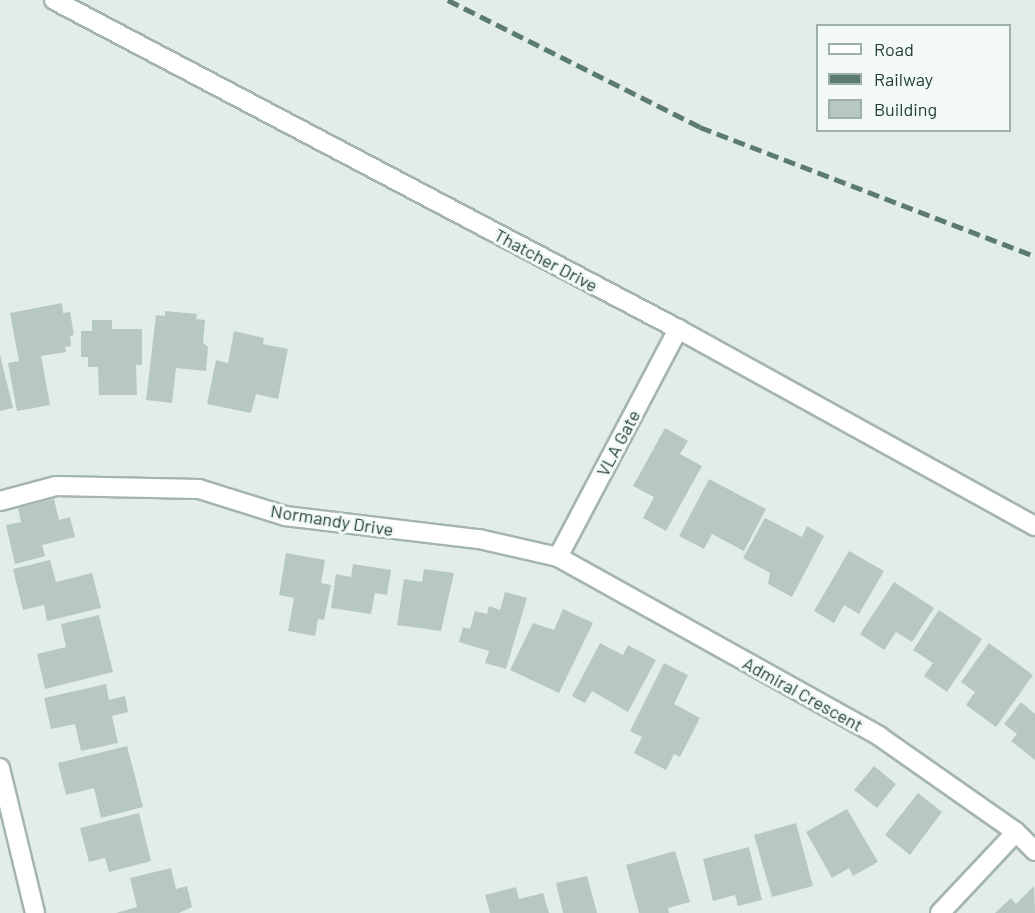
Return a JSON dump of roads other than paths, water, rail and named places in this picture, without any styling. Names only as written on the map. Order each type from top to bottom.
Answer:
[{"type":"street","name":"Thatcher Drive","points":[[54,0],[678,329],[1035,526]]},
{"type":"street","name":"VLA Gate","points":[[558,557],[678,329]]},
{"type":"street","name":"Normandy Drive","points":[[0,501],[56,486],[199,489],[285,516],[479,538],[558,557]]},
{"type":"street","name":"Admiral Crescent","points":[[558,557],[879,736],[1016,832],[1035,850]]},
{"type":"street","points":[[0,768],[5,808],[35,913]]},
{"type":"street","points":[[940,913],[1016,832]]},
{"type":"railway","points":[[448,0],[700,127],[1035,256]]}]
